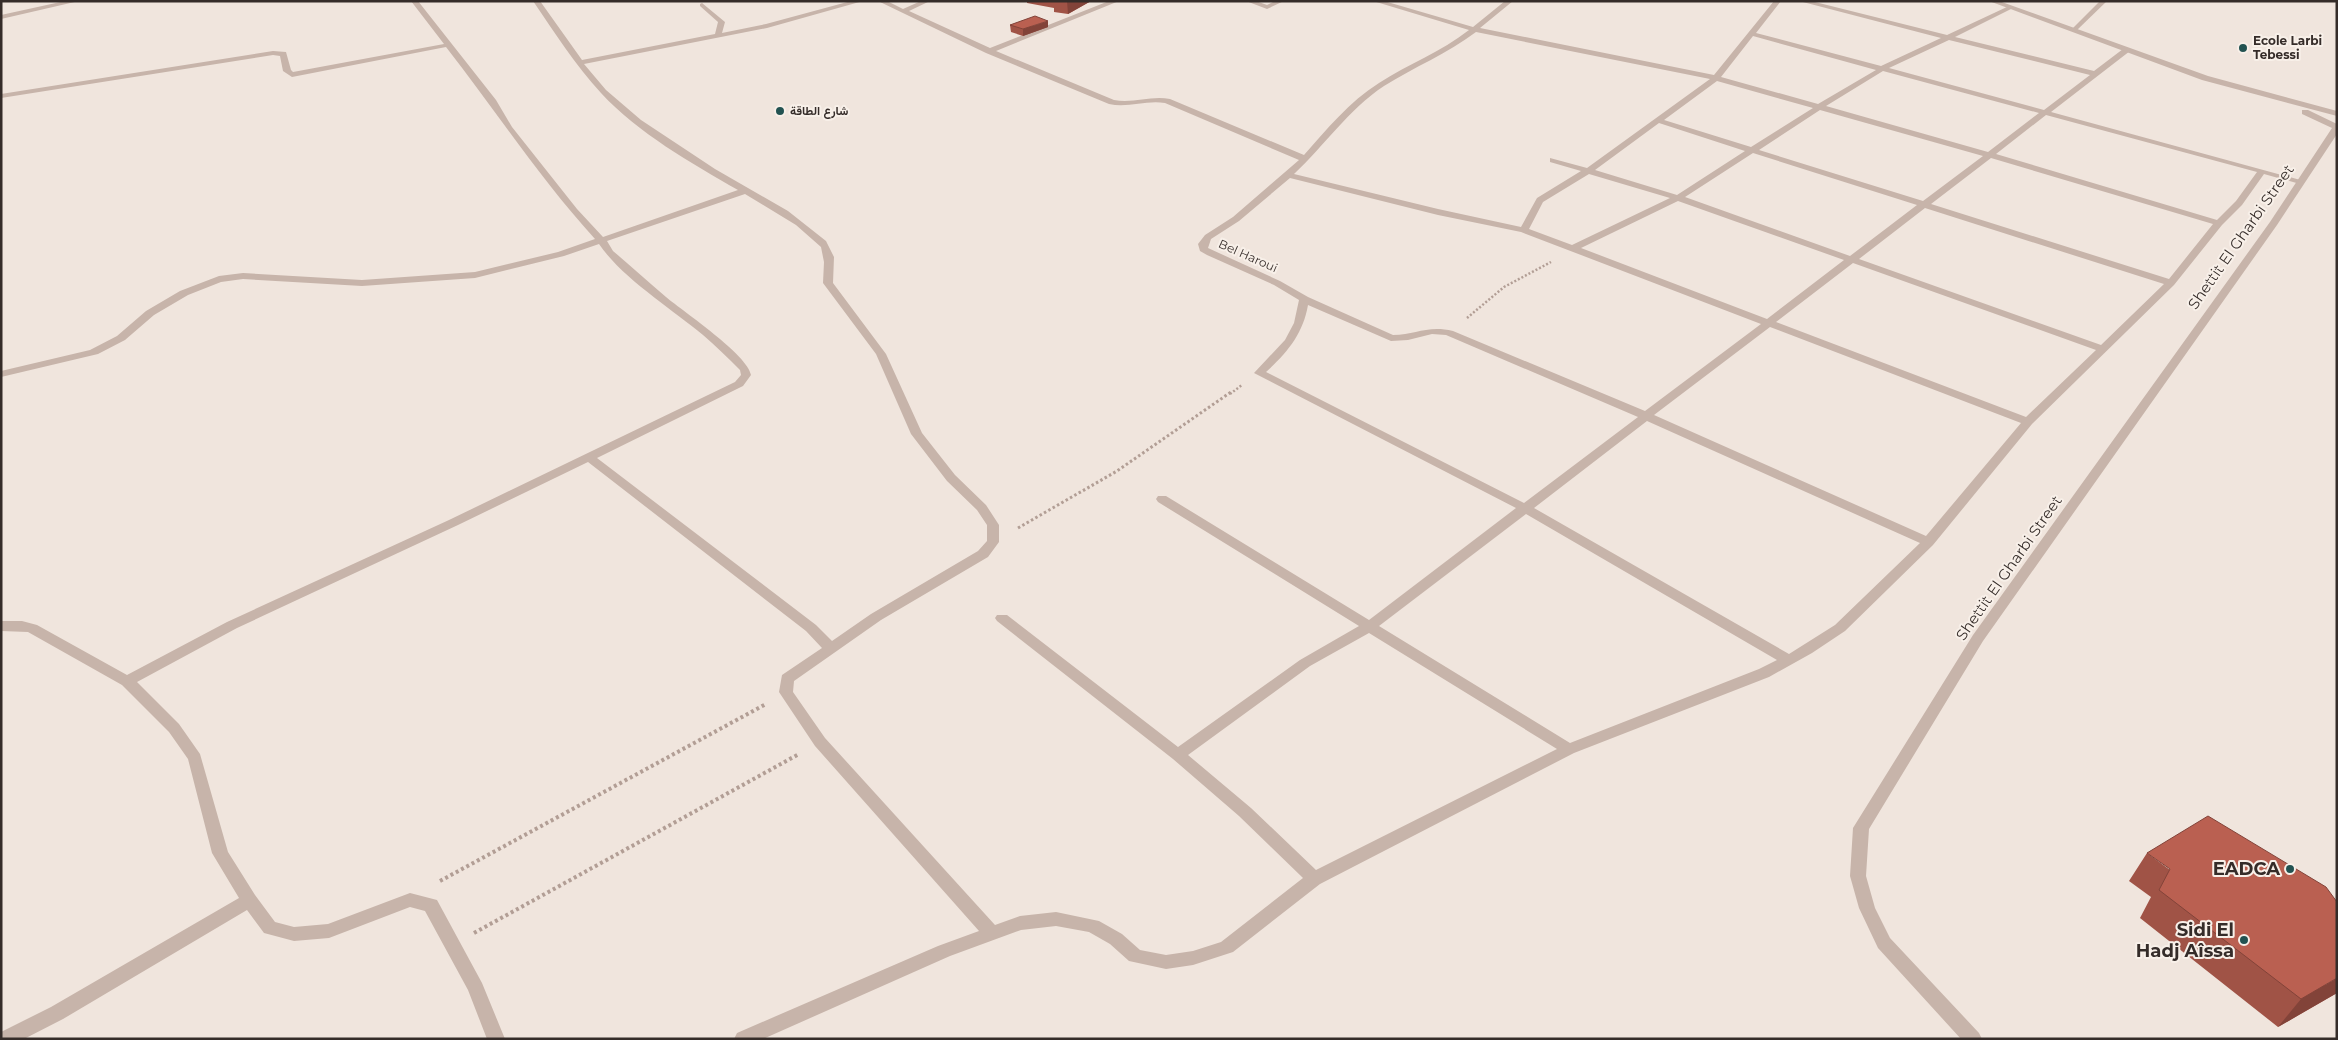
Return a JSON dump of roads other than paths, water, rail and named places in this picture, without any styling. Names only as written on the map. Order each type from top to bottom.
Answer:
[{"type":"street","points":[[1,17],[76,1]]},
{"type":"street","points":[[127,681],[173,653],[262,610],[590,458],[739,384],[746,375],[745,369],[708,334],[664,300],[610,253],[601,240],[574,211],[509,128],[493,102],[414,1]]},
{"type":"street","points":[[536,1],[580,63],[615,103],[648,129],[803,226],[826,248],[830,253],[828,283],[881,354],[917,434],[951,478],[982,508],[993,525],[993,542],[983,554],[876,617],[830,648],[787,679],[786,692],[820,742],[993,934]]},
{"type":"street","points":[[580,63],[767,26],[860,1]]},
{"type":"street","points":[[881,1],[989,51],[1118,104],[1147,98],[1166,101],[1305,159]]},
{"type":"street","points":[[903,11],[927,1]]},
{"type":"street","points":[[989,51],[1116,1]]},
{"type":"street","points":[[1249,1],[1267,6],[1281,1]]},
{"type":"street","points":[[1376,1],[1473,29],[1716,78],[1990,155],[2219,224]]},
{"type":"street","name":"Bel Haroui","points":[[1304,299],[1277,283],[1203,249],[1203,244],[1208,237],[1236,219],[1288,175],[1305,159],[1343,115],[1381,85],[1458,42],[1510,1]]},
{"type":"street","points":[[1524,230],[1532,217],[1534,208],[1540,200],[1589,170],[1716,78],[1778,1]]},
{"type":"street","points":[[1802,1],[2096,74]]},
{"type":"street","points":[[1992,1],[2205,78],[2337,114]]},
{"type":"street","points":[[2074,30],[2104,1]]},
{"type":"street","points":[[702,5],[722,22],[718,35]]},
{"type":"street","points":[[1574,248],[1678,198],[1819,107],[1882,69],[1947,36],[2009,8]]},
{"type":"street","points":[[1752,34],[2044,114],[2300,181]]},
{"type":"street","points":[[1,96],[273,52],[283,54],[287,71],[292,75],[447,45]]},
{"type":"street","points":[[1178,755],[1305,663],[1370,626],[2126,51]]},
{"type":"street","points":[[2279,99],[2337,107]]},
{"type":"street","points":[[2279,99],[2337,127]]},
{"type":"street","points":[[1657,120],[2171,283]]},
{"type":"street","name":"Shettit El Gharbi Street","points":[[1974,1039],[1884,943],[1867,908],[1858,876],[1861,828],[1978,638],[2274,223],[2337,127]]},
{"type":"street","points":[[1554,160],[1678,198],[2103,349]]},
{"type":"street","points":[[743,1039],[944,951],[1020,923],[1056,919],[1094,926],[1116,939],[1135,956],[1166,962],[1184,960],[1226,947],[1314,880],[1569,749],[1764,672],[1807,650],[1840,628],[1928,542],[2028,422],[2171,283],[2219,224],[2239,203],[2262,171]]},
{"type":"street","points":[[1288,175],[1524,230],[2028,422]]},
{"type":"street","points":[[1,374],[94,352],[121,338],[150,313],[184,292],[219,279],[243,276],[362,283],[475,276],[561,254],[745,191]]},
{"type":"street","points":[[1787,659],[1525,508],[1259,373],[1293,337],[1300,323],[1304,299],[1391,338],[1405,339],[1427,329],[1436,329],[1449,333],[1646,416],[1928,542]]},
{"type":"street","points":[[590,458],[810,628],[830,648]]},
{"type":"street","points":[[1162,498],[1569,749]]},
{"type":"street","points":[[1002,618],[1178,755],[1245,812],[1314,880]]},
{"type":"street","points":[[1,626],[32,628],[127,681],[174,728],[194,758],[220,853],[249,900],[270,928],[294,934],[329,931],[410,900],[431,905],[454,944],[476,988],[496,1039]]},
{"type":"street","points":[[6,1039],[57,1013],[249,900]]},
{"type":"street","points":[[1955,1020],[1959,1039]]},
{"type":"place","name":"Ecole Larbi Tebessi","points":[[2243,48]]},
{"type":"place","name":"شارع الطاقة","points":[[780,111]]},
{"type":"place","name":"EADCA","points":[[2290,869]]},
{"type":"place","name":"Sidi El Hadj Aîssa","points":[[2244,940]]}]
